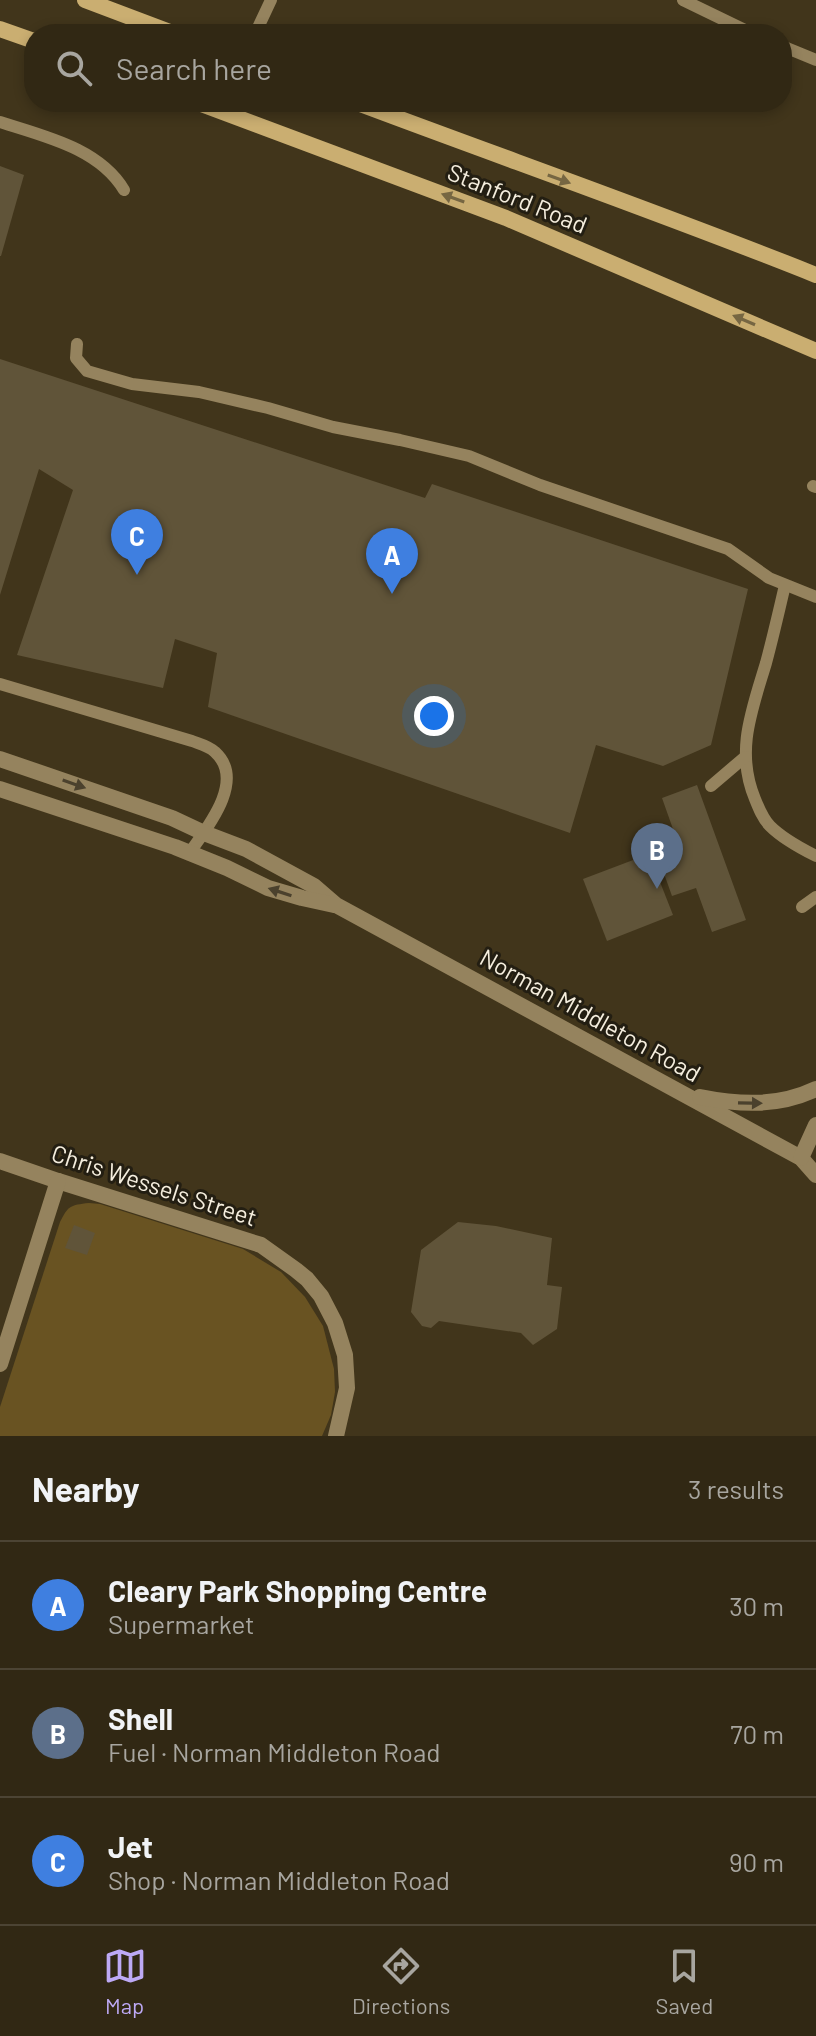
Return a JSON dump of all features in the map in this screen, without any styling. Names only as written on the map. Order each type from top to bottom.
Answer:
[{"type":"main road","points":[[85,0],[149,24]]},
{"type":"main road","points":[[0,29],[24,37]]},
{"type":"main road","name":"Stanford Road","points":[[223,112],[506,218],[816,351]]},
{"type":"main road","name":"Stanford Road","points":[[382,112],[816,275]]},
{"type":"street","name":"Norman Middleton Road","points":[[0,759],[172,818],[288,870],[336,905],[801,1158],[816,1175]]},
{"type":"street","name":"Norman Middleton Road","points":[[0,789],[190,852],[268,888],[336,905]]},
{"type":"street","points":[[682,1094],[721,1101],[766,1103],[785,1101],[816,1089]]},
{"type":"street","points":[[801,1158],[816,1125]]},
{"type":"street","name":"Chris Wessels Street","points":[[0,1161],[261,1245],[307,1279],[321,1296],[335,1323],[345,1355],[347,1388],[336,1436]]},
{"type":"street","points":[[0,1364],[58,1181]]},
{"type":"lane","points":[[260,24],[271,0]]},
{"type":"lane","points":[[683,0],[732,24]]},
{"type":"lane","points":[[792,50],[816,60]]},
{"type":"lane","points":[[0,122],[93,157],[117,179],[124,190]]},
{"type":"lane","points":[[77,344],[76,358],[87,371],[132,384],[199,392],[333,427],[469,456],[540,485],[728,549],[769,578],[816,597]]},
{"type":"lane","points":[[785,585],[750,712],[745,757],[748,782],[759,810],[769,825],[793,844],[816,856]]},
{"type":"lane","points":[[0,684],[217,753],[227,770],[228,786],[204,833],[190,852]]},
{"type":"lane","points":[[711,786],[745,757]]},
{"type":"lane","points":[[802,907],[816,897]]},
{"type":"shaded area","points":[[89,1203],[243,1249],[281,1272],[305,1297],[323,1326],[334,1369],[335,1392],[331,1415],[322,1436],[0,1436],[0,1407],[60,1222],[70,1207]]},
{"type":"building","points":[[0,166],[24,175],[1,256],[0,256]]},
{"type":"building","points":[[0,359],[425,498],[432,484],[748,589],[711,745],[663,766],[596,745],[570,833],[208,707],[217,653],[175,639],[163,688],[17,655],[73,490],[39,469],[0,595]]},
{"type":"building","points":[[697,785],[746,920],[712,932],[696,888],[672,896],[657,854],[679,846],[662,798]]},
{"type":"building","points":[[649,854],[673,915],[607,941],[583,879]]},
{"type":"building","points":[[458,1222],[496,1226],[552,1238],[547,1285],[562,1287],[557,1329],[533,1345],[521,1333],[439,1321],[431,1328],[422,1326],[411,1312],[421,1250]]},
{"type":"building","points":[[74,1225],[95,1233],[87,1255],[65,1248]]},
{"type":"place","name":"Jet","points":[[137,575]]},
{"type":"place","name":"Cleary Park Shopping Centre","points":[[392,594]]},
{"type":"place","name":"Shell","points":[[657,889]]}]
